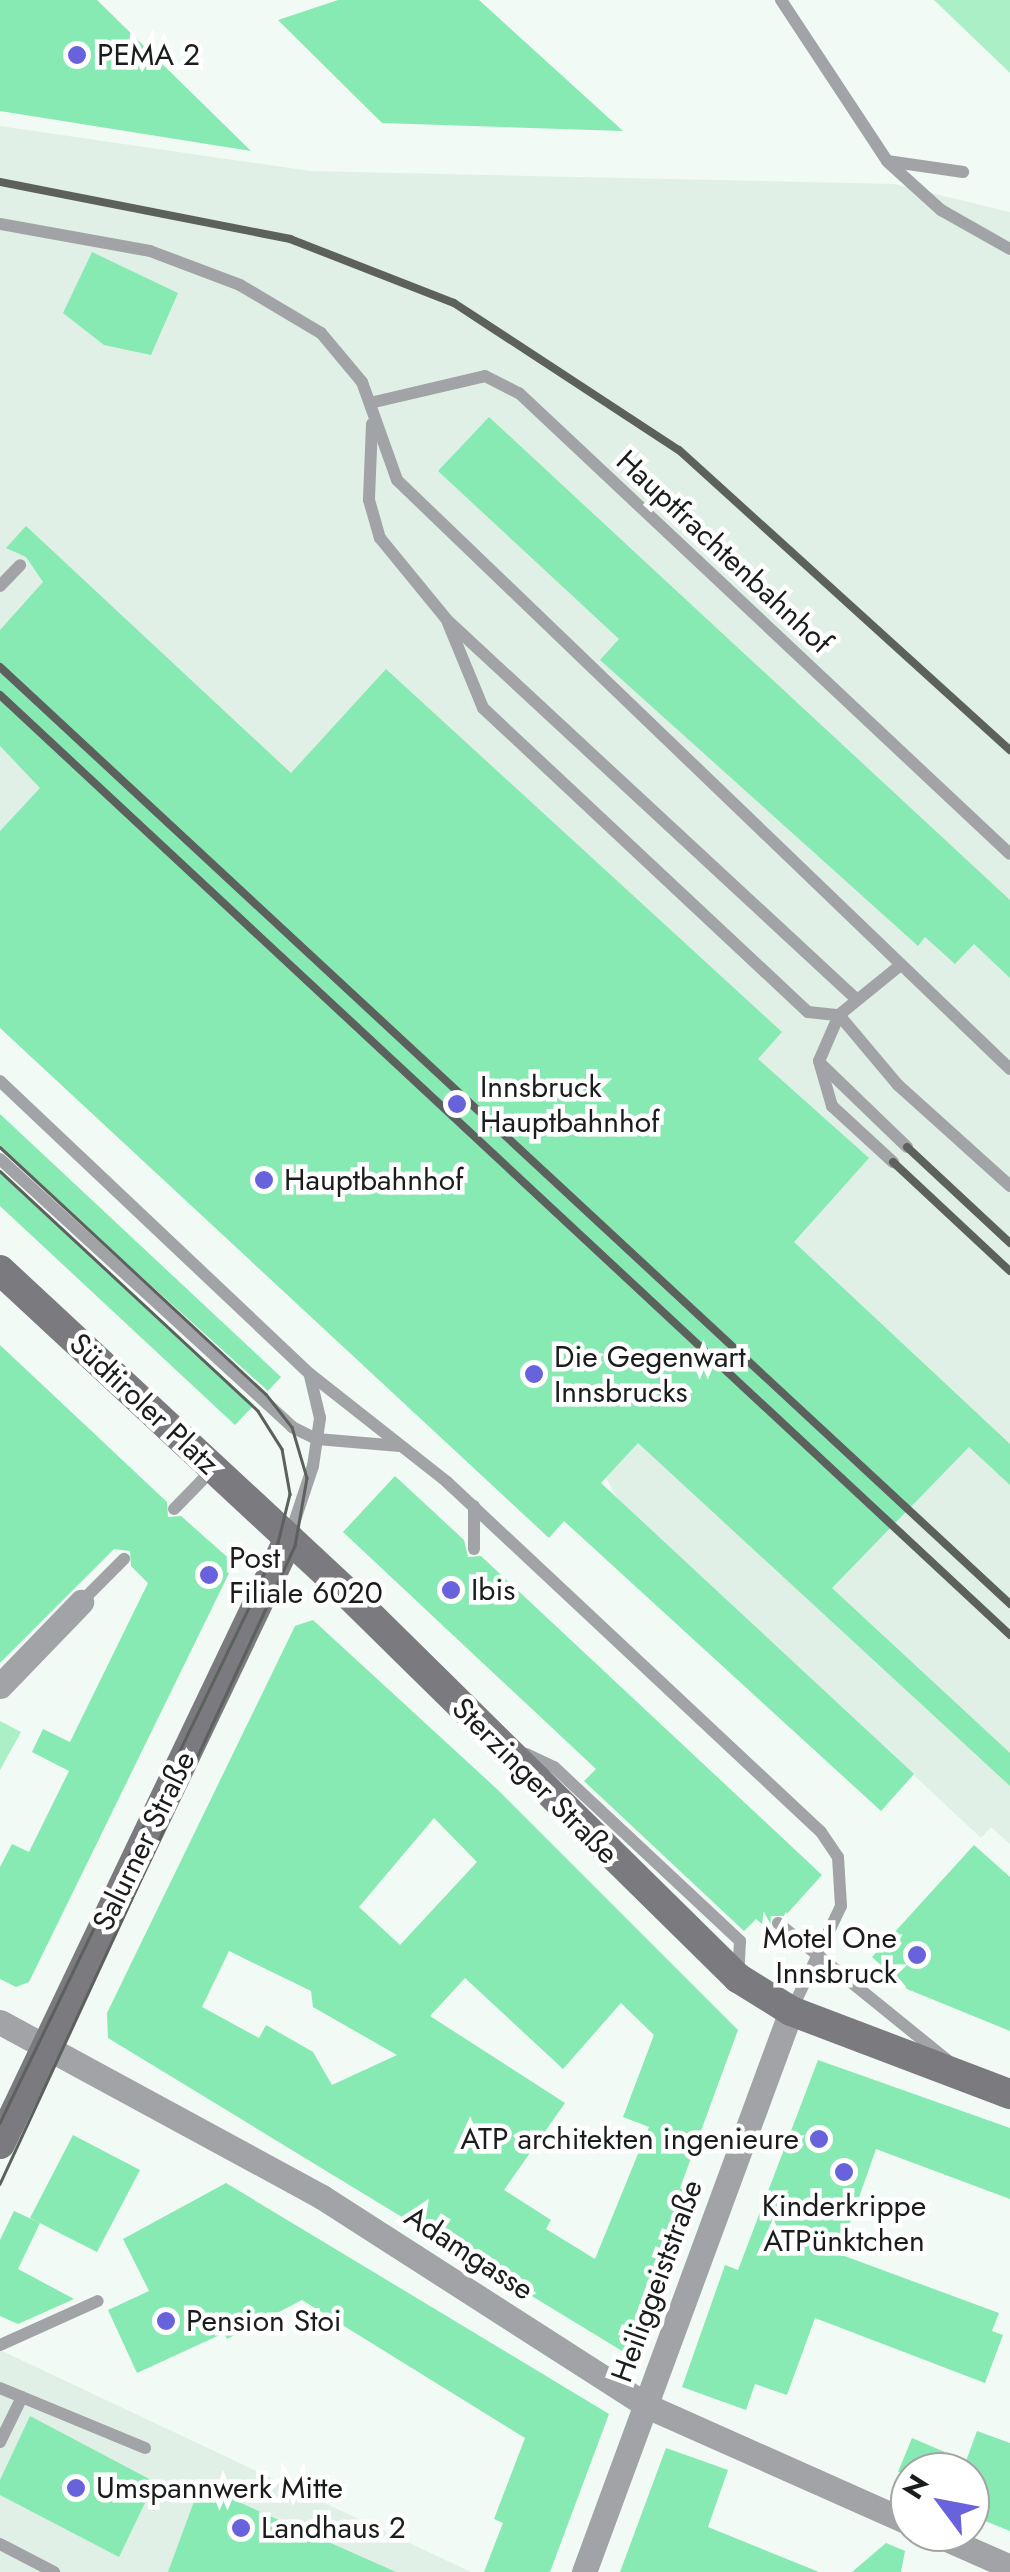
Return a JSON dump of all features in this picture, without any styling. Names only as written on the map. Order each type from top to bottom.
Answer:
[{"type":"street","name":"Südtiroler Platz","points":[[0,1270],[289,1538]]},
{"type":"street","name":"Sterzinger Straße","points":[[289,1538],[738,1978],[791,2011],[1010,2094]]},
{"type":"street","name":"Salurner Straße","points":[[0,2144],[289,1538]]},
{"type":"street","points":[[0,1686],[81,1602]]},
{"type":"street","name":"Heiliggeiststraße","points":[[584,2572],[791,2011]]},
{"type":"street","name":"Adamgasse","points":[[0,2022],[322,2197],[647,2406],[890,2514]]},
{"type":"street","points":[[980,2564],[1010,2567]]},
{"type":"lane","points":[[781,0],[887,161],[941,210],[1010,249]]},
{"type":"lane","points":[[887,161],[963,172]]},
{"type":"lane","points":[[0,224],[123,244],[240,286],[336,346],[371,410],[397,480],[898,966],[1010,1069]]},
{"type":"lane","name":"Hauptfrachtenbahnhof","points":[[371,410],[485,376],[519,394],[1010,854]]},
{"type":"lane","points":[[371,410],[369,500],[380,538],[447,620],[854,997]]},
{"type":"lane","points":[[0,586],[20,565]]},
{"type":"lane","points":[[447,620],[483,708],[808,1012],[839,1015],[898,1086],[1010,1186]]},
{"type":"lane","points":[[893,1162],[832,1106],[818,1061],[839,1015],[854,997],[898,966]]},
{"type":"lane","points":[[818,1061],[908,1147]]},
{"type":"lane","points":[[0,1081],[310,1374],[474,1506],[822,1832],[843,1879],[842,1906],[791,2011]]},
{"type":"lane","points":[[0,1158],[258,1399],[317,1439],[401,1446]]},
{"type":"lane","points":[[289,1538],[317,1439],[320,1404],[310,1374]]},
{"type":"lane","points":[[174,1509],[214,1468]]},
{"type":"lane","points":[[474,1506],[474,1549]]},
{"type":"lane","points":[[81,1602],[124,1559]]},
{"type":"lane","points":[[778,1923],[971,2081]]},
{"type":"lane","points":[[0,2345],[98,2301]]},
{"type":"lane","points":[[0,2388],[144,2448]]},
{"type":"lane","points":[[0,2442],[22,2397]]},
{"type":"lane","points":[[0,2544],[54,2572]]},
{"type":"shaded area","points":[[0,126],[310,171],[894,184],[1010,212],[1010,1844],[991,1827],[981,1838],[617,1498],[603,1472],[0,876]]},
{"type":"shaded area","points":[[0,2350],[471,2572],[0,2572]]},
{"type":"green space","points":[[934,0],[1010,0],[1010,73]]},
{"type":"green space","points":[[0,1721],[21,1732],[0,1770]]},
{"type":"building","name":"PEMA 2","points":[[0,0],[97,0],[251,151],[0,111]]},
{"type":"building","points":[[338,0],[479,0],[623,131],[382,123],[278,20]]},
{"type":"building","points":[[92,252],[178,293],[151,355],[104,345],[63,313]]},
{"type":"building","points":[[489,417],[1010,900],[1010,978],[974,944],[955,964],[925,937],[918,946],[600,660],[619,639],[438,471]]},
{"type":"building","name":"Innsbruck Hauptbahnhof","points":[[26,526],[291,773],[386,669],[782,1032],[758,1059],[869,1158],[794,1242],[1010,1444],[1010,1485],[969,1447],[832,1588],[1010,1753],[1010,1786],[638,1443],[601,1483],[914,1774],[881,1811],[564,1521],[549,1538],[0,1028],[0,831],[40,788],[0,746],[0,630],[43,582],[26,557],[6,548]]},
{"type":"building","points":[[0,1114],[281,1377],[268,1391],[0,1149]]},
{"type":"building","points":[[0,1173],[254,1405],[235,1425],[0,1206]]},
{"type":"building","points":[[0,1345],[167,1502],[168,1517],[181,1516],[234,1563],[29,1982],[16,1987],[0,1979],[0,1867],[12,1844],[29,1852],[69,1771],[32,1752],[43,1729],[70,1742],[148,1583],[131,1566],[130,1551],[114,1549],[0,1663]]},
{"type":"building","points":[[395,1476],[464,1540],[468,1557],[481,1556],[822,1875],[785,1916],[771,1916],[770,1931],[756,1919],[744,1931],[584,1781],[596,1769],[343,1532]]},
{"type":"building","points":[[313,1620],[498,1790],[738,2030],[680,2188],[692,2193],[632,2357],[108,2038],[107,2013],[295,1626]],"holes":[[[434,1818],[477,1862],[400,1945],[359,1907]],[[229,1951],[311,1991],[313,2007],[397,2055],[332,2085],[313,2052],[266,2025],[259,2038],[202,2007]],[[465,1978],[563,2069],[621,2003],[654,2035],[623,2117],[649,2127],[595,2259],[546,2229],[551,2220],[504,2190],[565,2103],[430,2016]]]},
{"type":"building","points":[[974,1845],[1010,1877],[1010,2031],[907,1989],[872,1957]]},
{"type":"building","points":[[818,2060],[1010,2128],[1010,2199],[876,2149],[839,2254],[999,2313],[992,2331],[1003,2335],[985,2383],[815,2318],[787,2395],[755,2384],[746,2410],[682,2387],[725,2265],[738,2270]]},
{"type":"building","points":[[73,2135],[140,2170],[97,2252],[30,2218]]},
{"type":"building","points":[[226,2183],[609,2414],[550,2572],[484,2572],[503,2523],[494,2519],[525,2438],[302,2300],[227,2339],[224,2333],[137,2373],[108,2310],[149,2291],[123,2239]]},
{"type":"building","points":[[14,2211],[40,2223],[18,2269],[74,2299],[18,2324],[0,2316],[0,2240]]},
{"type":"building","name":"Umspannwerk Mitte","points":[[30,2416],[155,2482],[119,2557],[0,2495],[0,2480]]},
{"type":"building","points":[[977,2431],[1010,2443],[1010,2531],[990,2523],[990,2452],[969,2452]]},
{"type":"building","points":[[912,2438],[945,2452],[906,2452]]},
{"type":"building","points":[[666,2448],[728,2470],[708,2527],[819,2572],[620,2572]]},
{"type":"building","name":"Landhaus 2","points":[[200,2485],[396,2572],[168,2572]]},
{"type":"building","points":[[886,2543],[890,2552],[905,2552],[901,2572],[852,2572]]},
{"type":"tram line","points":[[0,1147],[266,1394],[292,1427],[307,1478],[295,1546],[0,2184]]},
{"type":"tram line","points":[[0,1171],[258,1411],[282,1449],[290,1494],[278,1543],[249,1608],[0,2123]]},
{"type":"railway","points":[[0,182],[290,239],[454,303],[679,450],[1010,750]]},
{"type":"railway","points":[[0,667],[1010,1604]]},
{"type":"railway","points":[[0,695],[1010,1635]]},
{"type":"railway","points":[[907,1147],[1010,1243]]},
{"type":"railway","points":[[893,1162],[1010,1271]]},
{"type":"place","name":"PEMA 2","points":[[77,55]]},
{"type":"place","name":"Innsbruck Hauptbahnhof","points":[[457,1104]]},
{"type":"place","name":"Hauptbahnhof","points":[[264,1180]]},
{"type":"place","name":"Die Gegenwart Innsbrucks","points":[[534,1374]]},
{"type":"place","name":"Post Filiale 6020","points":[[209,1575]]},
{"type":"place","name":"Ibis","points":[[451,1590]]},
{"type":"place","name":"Motel One Innsbruck","points":[[917,1955]]},
{"type":"place","name":"ATP architekten ingenieure","points":[[819,2139]]},
{"type":"place","name":"Kinderkrippe ATPünktchen","points":[[844,2172]]},
{"type":"place","name":"Pension Stoi","points":[[166,2321]]},
{"type":"place","name":"Umspannwerk Mitte","points":[[76,2488]]},
{"type":"place","name":"Landhaus 2","points":[[241,2528]]}]
